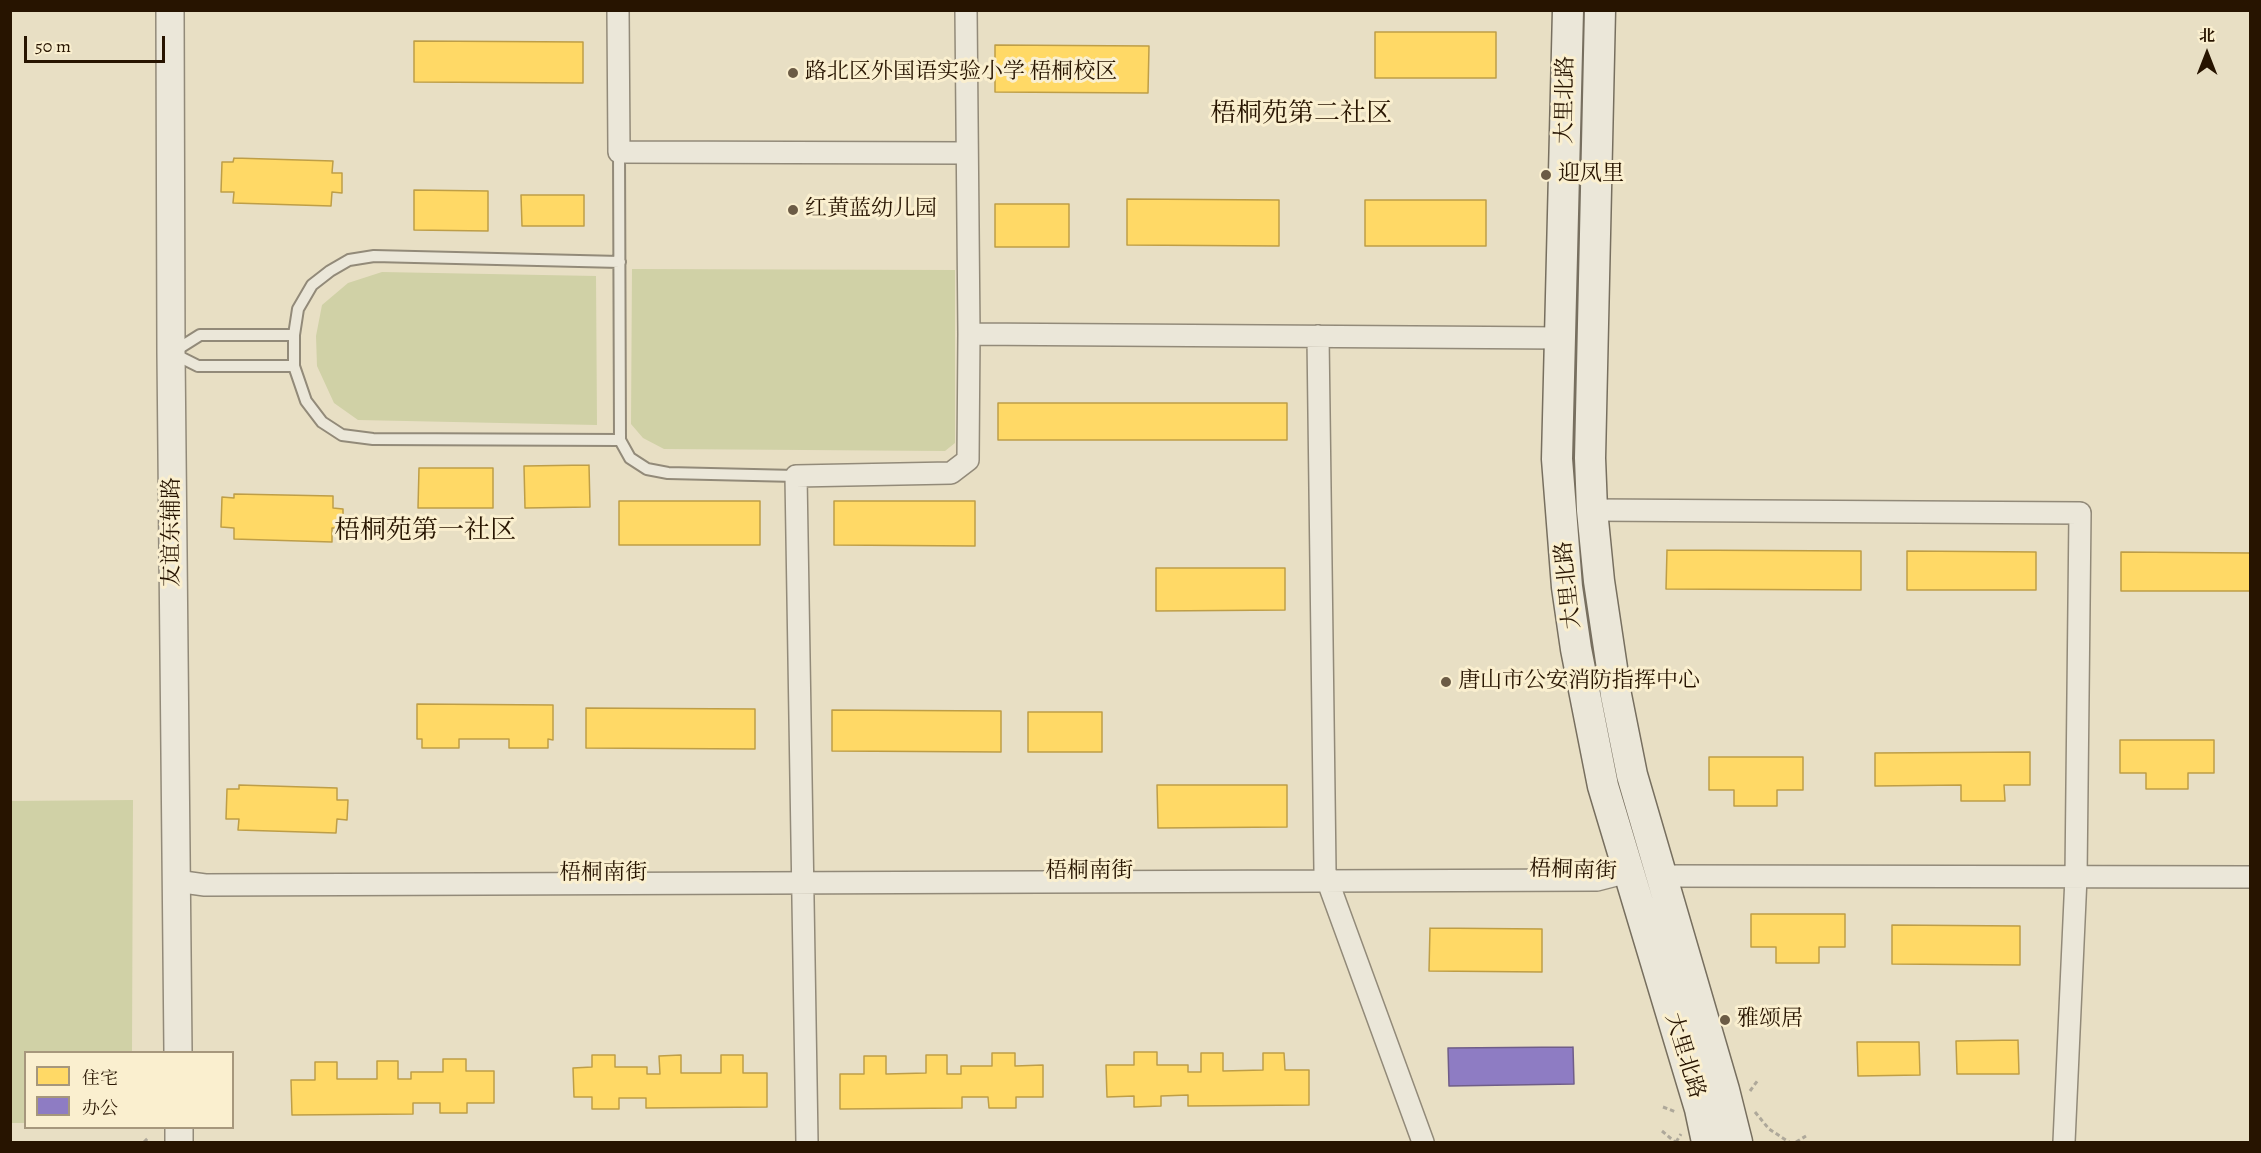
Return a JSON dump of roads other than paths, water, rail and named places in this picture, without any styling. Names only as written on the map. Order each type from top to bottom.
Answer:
[{"type":"main road","name":"大里北路","points":[[1568,10],[1557,459],[1567,587],[1576,649],[1603,786],[1700,1109],[1707,1143]]},
{"type":"main road","name":"大里北路","points":[[1600,10],[1590,458],[1592,510],[1599,581],[1616,695],[1632,775],[1724,1090],[1737,1143]]},
{"type":"street","name":"友谊东辅路","points":[[170,10],[178,1051]]},
{"type":"street","points":[[618,10],[619,152],[966,153]]},
{"type":"street","points":[[807,1143],[796,476],[951,473],[968,459],[966,10]]},
{"type":"street","points":[[969,333],[1560,338]]},
{"type":"street","points":[[1318,336],[1327,876],[1423,1143]]},
{"type":"street","points":[[1592,510],[2080,509],[2076,877],[2064,1143]]},
{"type":"street","name":"梧桐南街","points":[[176,881],[205,876],[802,878],[1327,876],[1594,869],[1628,872]]},
{"type":"street","points":[[1661,876],[2250,877]]},
{"type":"lane","points":[[619,152],[620,440],[630,458],[647,469],[668,473],[796,476]]},
{"type":"lane","points":[[620,262],[374,256],[349,260],[312,285],[298,309],[294,335],[294,366],[306,401],[322,422],[342,435],[373,439],[620,440]]},
{"type":"lane","points":[[171,353],[200,335],[294,335]]},
{"type":"lane","points":[[171,353],[198,366],[294,366]]},
{"type":"place","name":"路北区外国语实验小学 梧桐校区","points":[[793,73]]},
{"type":"place","name":"迎凤里","points":[[1546,175]]},
{"type":"place","name":"红黄蓝幼儿园","points":[[793,210]]},
{"type":"place","name":"唐山市公安消防指挥中心","points":[[1446,682]]},
{"type":"place","name":"雅颂居","points":[[1725,1020]]},
{"type":"district","name":"梧桐苑第二社区","points":[[1301,115]]},
{"type":"district","name":"梧桐苑第一社区","points":[[425,532]]}]
